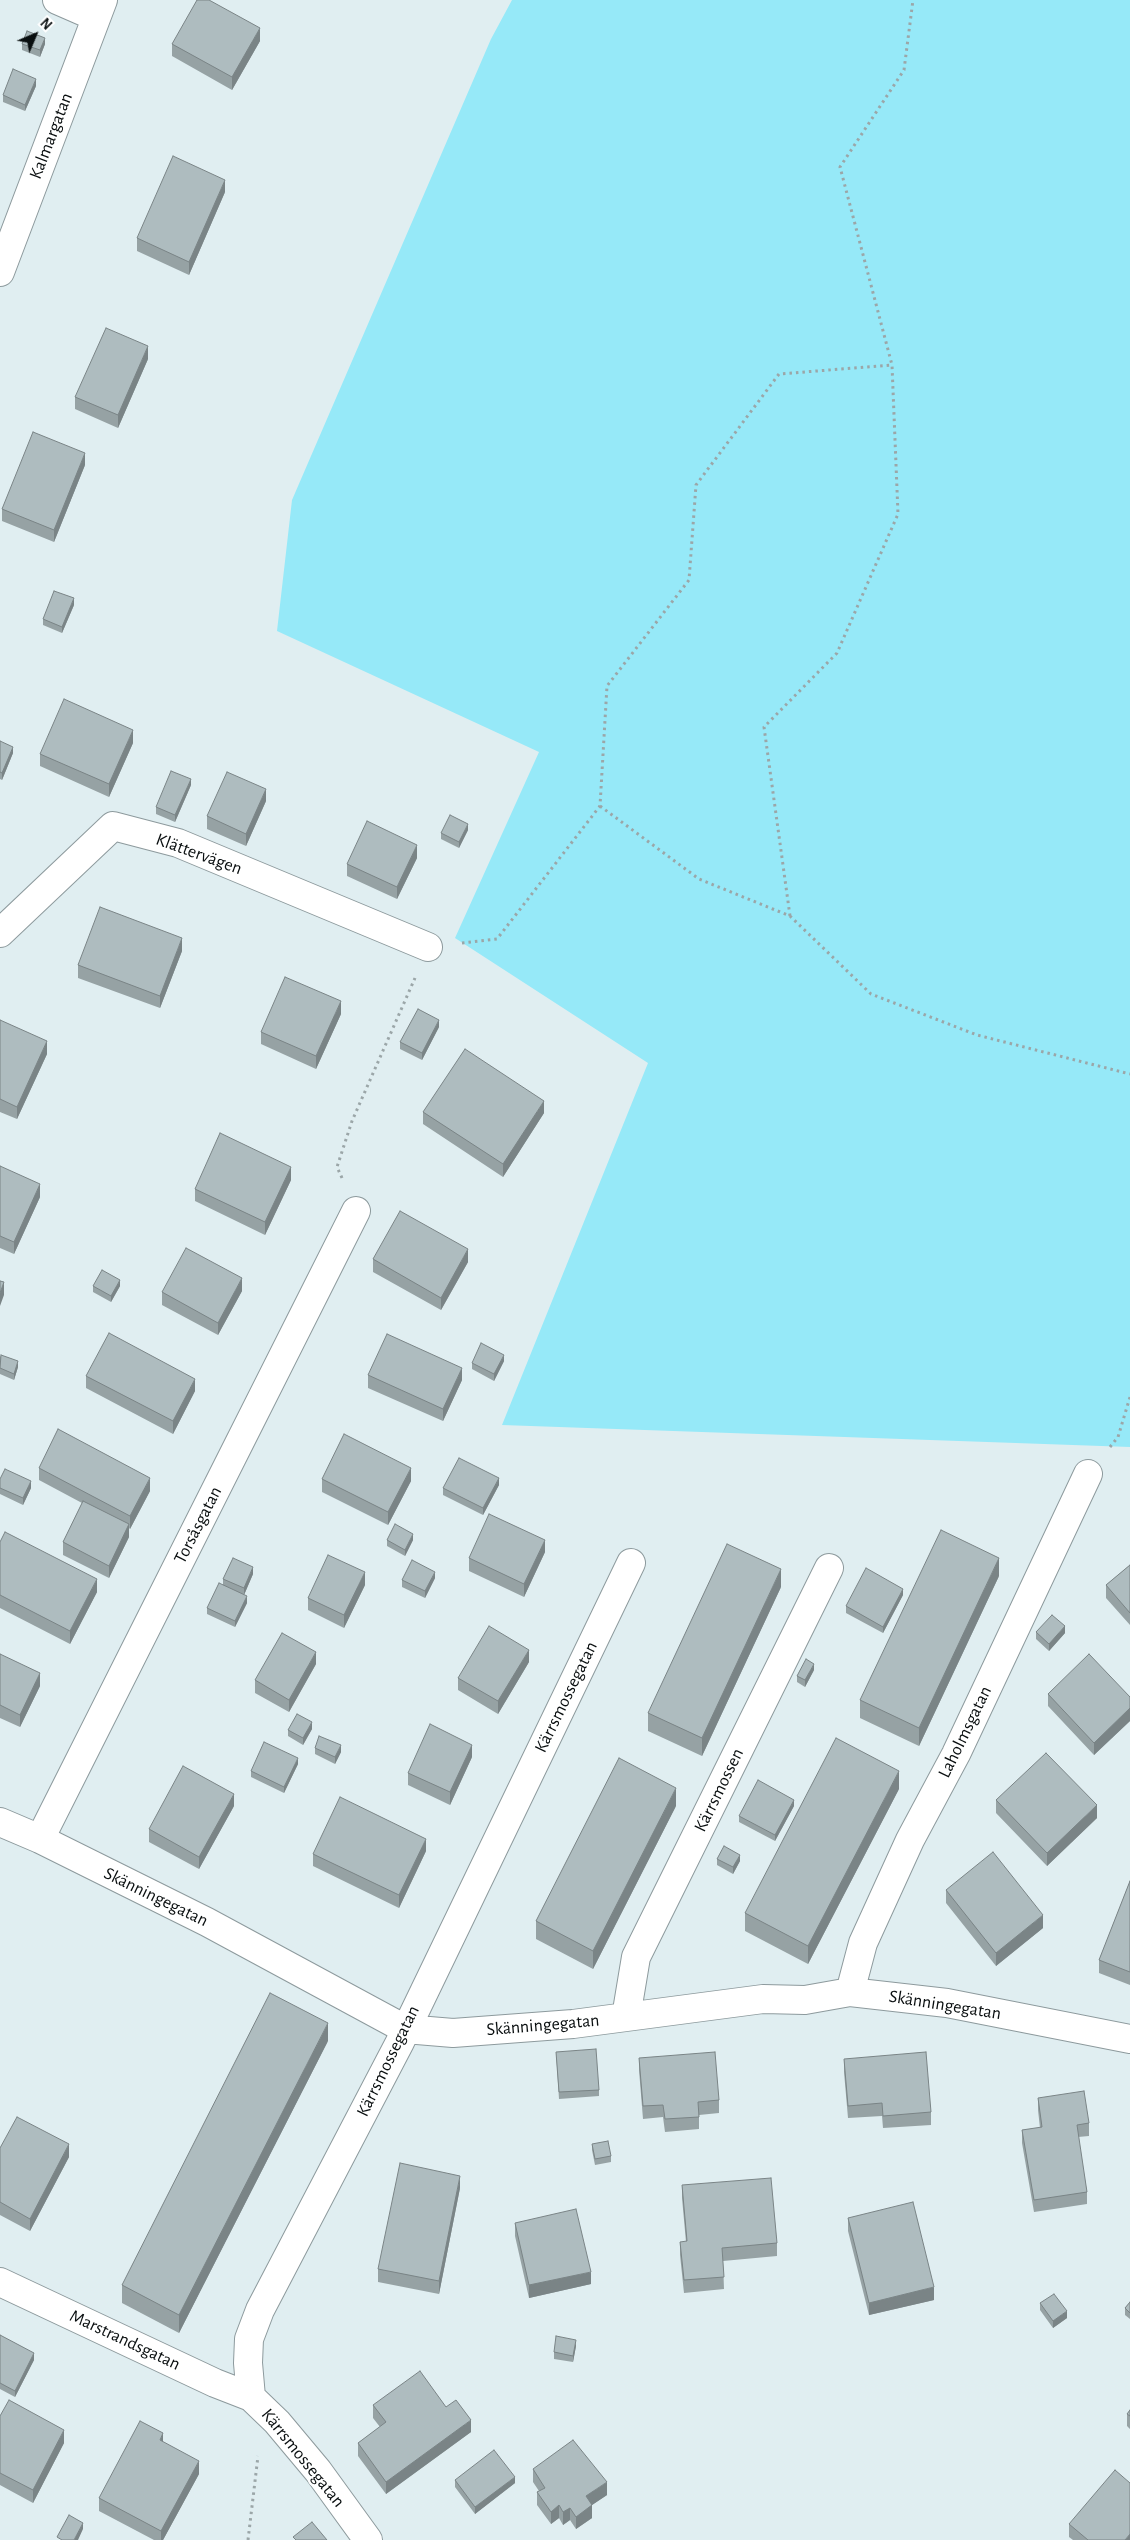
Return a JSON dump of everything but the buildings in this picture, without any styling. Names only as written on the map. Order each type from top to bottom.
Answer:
[{"type":"street","points":[[57,0],[100,9]]},
{"type":"street","name":"Kalmargatan","points":[[0,272],[100,9]]},
{"type":"street","name":"Klättervägen","points":[[0,934],[113,826],[178,843],[428,947]]},
{"type":"street","name":"Torsåsgatan","points":[[40,1839],[356,1211]]},
{"type":"street","name":"Laholmsgatan","points":[[850,1992],[863,1942],[890,1883],[956,1754],[1088,1474]]},
{"type":"street","name":"Kärrsmossegatan","points":[[368,2540],[318,2472],[277,2422],[251,2396],[248,2363],[249,2339],[260,2310],[405,2029],[631,1563]]},
{"type":"street","name":"Kärrsmossen","points":[[626,2017],[636,1957],[830,1568]]},
{"type":"street","name":"Skänningegatan","points":[[0,1822],[40,1839],[207,1922],[405,2029],[453,2033],[573,2024],[763,1999],[805,2000],[850,1992],[948,2003],[1130,2039]]},
{"type":"street","name":"Marstrandsgatan","points":[[0,2282],[215,2383],[251,2396]]},
{"type":"path","points":[[790,916],[764,727],[837,653],[898,514],[892,365],[840,167],[904,70],[913,0]]},
{"type":"path","points":[[356,1211],[338,1167],[356,1110],[428,947],[498,939],[600,806],[607,686],[689,580],[696,485],[779,374],[892,365]]},
{"type":"path","points":[[600,806],[699,879],[790,916],[871,994],[977,1035],[1130,1074]]},
{"type":"path","points":[[1088,1474],[1118,1437],[1130,1397]]},
{"type":"path","points":[[248,2540],[259,2453]]},
{"type":"shaded area","points":[[512,0],[1130,0],[1130,1447],[502,1425],[648,1063],[455,938],[539,752],[277,631],[292,500],[491,39]]}]
